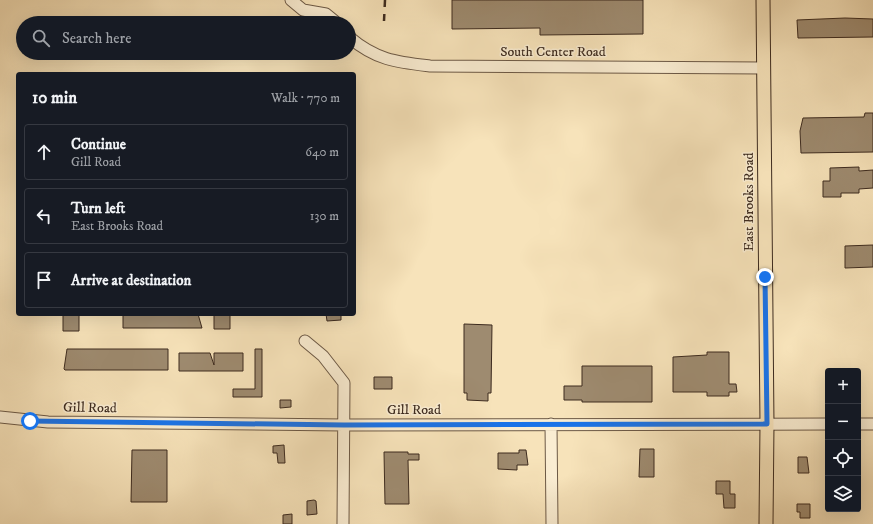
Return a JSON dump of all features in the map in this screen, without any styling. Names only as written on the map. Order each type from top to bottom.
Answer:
[{"type":"main road","name":"East Brooks Road","points":[[763,0],[767,424],[766,524]]},
{"type":"street","points":[[291,0],[303,10],[326,14],[328,16]]},
{"type":"street","name":"South Center Road","points":[[356,43],[363,49],[390,61],[430,66],[764,68]]},
{"type":"street","points":[[305,341],[323,356],[344,383],[343,524]]},
{"type":"street","name":"Gill Road","points":[[0,417],[48,422],[344,425],[825,424]]},
{"type":"street","points":[[551,424],[552,524]]},
{"type":"street","points":[[861,424],[873,424]]},
{"type":"building","points":[[452,0],[643,0],[643,34],[540,35],[540,28],[452,29]]},
{"type":"building","points":[[845,18],[873,19],[873,37],[798,38],[797,20]]},
{"type":"building","points":[[865,113],[873,113],[873,152],[801,153],[800,131],[803,118],[864,117]]},
{"type":"building","points":[[859,167],[859,171],[873,170],[873,188],[859,189],[859,193],[841,193],[841,197],[823,197],[823,181],[830,181],[830,168]]},
{"type":"building","points":[[873,245],[873,267],[845,268],[845,246]]},
{"type":"building","points":[[63,316],[79,316],[79,331],[63,331]]},
{"type":"building","points":[[123,316],[199,316],[202,328],[123,328]]},
{"type":"building","points":[[214,316],[230,316],[230,329],[214,329]]},
{"type":"building","points":[[326,316],[341,316],[341,320],[327,321]]},
{"type":"building","points":[[464,324],[492,325],[491,393],[488,393],[488,401],[467,400],[467,393],[464,393]]},
{"type":"building","points":[[67,349],[168,349],[168,370],[65,370]]},
{"type":"building","points":[[255,349],[262,349],[262,397],[233,397],[233,389],[255,389]]},
{"type":"building","points":[[707,352],[729,352],[729,384],[736,384],[737,392],[729,392],[729,396],[707,396],[707,392],[673,392],[673,357],[707,355]]},
{"type":"building","points":[[179,353],[210,353],[214,365],[214,353],[243,353],[243,371],[179,371]]},
{"type":"building","points":[[582,366],[652,366],[652,402],[582,402],[582,400],[564,400],[564,386],[582,386]]},
{"type":"building","points":[[374,377],[392,377],[392,389],[374,389]]},
{"type":"building","points":[[280,400],[291,400],[291,407],[280,408]]},
{"type":"building","points":[[284,445],[285,463],[278,463],[277,453],[273,453],[273,446]]},
{"type":"building","points":[[640,449],[654,449],[654,477],[639,477]]},
{"type":"building","points":[[132,450],[167,450],[167,502],[131,502]]},
{"type":"building","points":[[519,450],[526,450],[528,465],[517,465],[517,470],[498,469],[498,453],[519,453]]},
{"type":"building","points":[[384,452],[408,452],[408,454],[419,454],[419,460],[408,460],[409,504],[385,504]]},
{"type":"building","points":[[798,457],[807,457],[809,473],[798,473]]},
{"type":"building","points":[[716,481],[730,481],[730,494],[735,494],[735,508],[724,508],[723,494],[716,494]]},
{"type":"building","points":[[307,501],[316,501],[317,514],[307,515]]},
{"type":"building","points":[[797,504],[810,504],[810,518],[800,518],[800,512],[797,512]]},
{"type":"building","points":[[292,514],[292,524],[283,524],[283,515]]},
{"type":"railway","points":[[384,21],[385,0]]},
{"type":"route","points":[[30,421],[344,425],[767,424],[765,277]]}]
